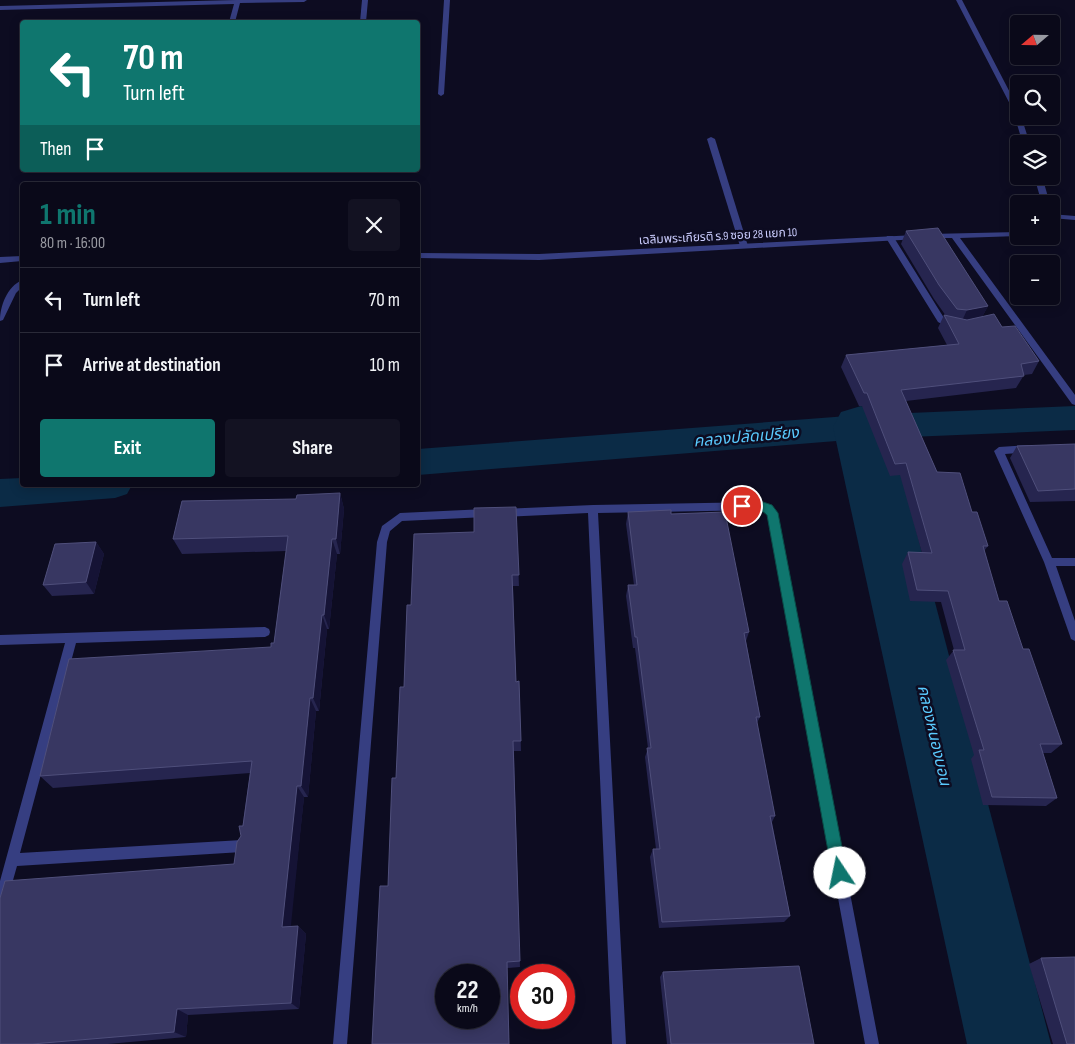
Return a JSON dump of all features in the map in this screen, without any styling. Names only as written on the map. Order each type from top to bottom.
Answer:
[{"type":"street","points":[[0,8],[304,0]]},
{"type":"street","points":[[363,20],[365,0]]},
{"type":"street","points":[[441,94],[447,0]]},
{"type":"street","points":[[959,0],[1015,108],[1024,135]]},
{"type":"street","points":[[232,20],[237,2]]},
{"type":"street","points":[[710,139],[744,246]]},
{"type":"street","points":[[1060,217],[1075,218]]},
{"type":"street","points":[[954,234],[1075,402]]},
{"type":"street","name":"เฉลิมพระเกียรติ ร.9 ซอย 28 แยก 10","points":[[420,256],[539,257],[954,234],[1010,234]]},
{"type":"street","points":[[890,238],[928,301],[946,325],[955,328],[970,326]]},
{"type":"street","points":[[0,260],[20,259]]},
{"type":"street","points":[[0,318],[13,292],[20,285]]},
{"type":"street","points":[[1037,449],[999,451],[1049,562],[1075,636]]},
{"type":"street","points":[[340,1044],[381,552],[386,529],[400,517],[593,509],[760,506],[768,508],[772,513],[872,1044]]},
{"type":"street","points":[[593,509],[619,1044]]},
{"type":"street","points":[[1049,562],[1075,562]]},
{"type":"street","points":[[0,640],[265,632]]},
{"type":"street","points":[[0,905],[71,639]]},
{"type":"street","points":[[13,860],[242,846]]},
{"type":"building","points":[[938,228],[988,306],[967,310],[957,309],[939,285],[906,231]]},
{"type":"building","points":[[994,314],[1002,327],[1015,326],[1039,361],[1021,364],[1024,376],[901,390],[937,472],[960,473],[972,512],[977,512],[988,546],[983,546],[999,601],[1007,601],[1023,649],[1029,649],[1062,744],[1040,744],[1057,798],[992,797],[979,750],[984,750],[953,650],[965,650],[948,591],[917,590],[908,552],[932,553],[906,463],[895,464],[867,393],[864,393],[846,355],[959,344],[944,315],[967,320]]},
{"type":"building","points":[[1075,444],[1075,489],[1038,491],[1017,446]]},
{"type":"building","points":[[340,493],[336,539],[332,539],[313,698],[310,698],[301,786],[297,786],[282,927],[298,926],[291,1003],[177,1009],[174,1032],[32,1044],[0,1044],[0,898],[5,881],[234,864],[237,842],[241,836],[239,826],[243,826],[252,761],[40,776],[69,659],[271,647],[271,643],[274,643],[288,536],[173,539],[182,501],[296,499],[297,495]]},
{"type":"building","points":[[516,507],[519,575],[512,575],[516,682],[519,681],[521,741],[513,741],[520,961],[507,962],[509,1044],[372,1044],[380,886],[388,886],[392,778],[396,778],[400,687],[404,687],[407,605],[411,605],[414,534],[474,532],[474,508]]},
{"type":"building","points":[[671,510],[671,514],[725,512],[749,632],[744,633],[760,717],[756,717],[775,816],[770,816],[790,916],[662,922],[653,849],[660,849],[647,748],[651,748],[637,637],[635,637],[628,585],[637,585],[628,512]]},
{"type":"building","points":[[96,542],[86,582],[43,585],[55,544]]},
{"type":"building","points":[[1075,957],[1075,1044],[1067,1044],[1041,958]]},
{"type":"building","points":[[799,966],[814,1044],[671,1044],[663,972]]},
{"type":"waterway","name":"คลองปลัดเปรียง","points":[[420,462],[861,427],[1075,418]]},
{"type":"waterway","name":"คลองหนองบอน","points":[[861,427],[1009,1044]]},
{"type":"waterway","name":"คลองปลัดเปรียง","points":[[0,493],[86,487]]},
{"type":"route","points":[[742,506],[760,506],[768,508],[772,513],[840,873]]}]
